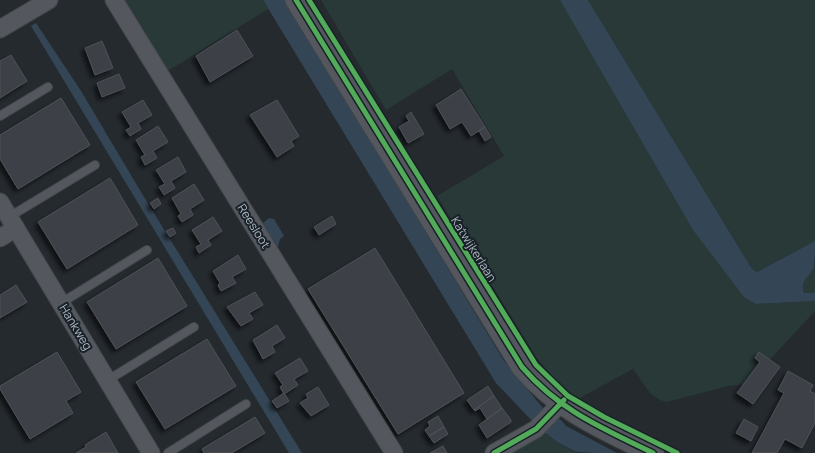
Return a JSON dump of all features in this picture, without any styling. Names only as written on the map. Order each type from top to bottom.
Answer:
[{"type":"street","points":[[0,29],[49,0]]},
{"type":"street","name":"Reesloot","points":[[114,0],[394,453]]},
{"type":"street","name":"Katwijkerlaan","points":[[296,0],[511,350],[556,409],[581,418],[653,453]]},
{"type":"street","name":"Hankweg","points":[[0,202],[151,453]]},
{"type":"street","points":[[0,238],[13,223]]},
{"type":"street","points":[[494,453],[536,429],[556,409]]},
{"type":"lane","points":[[0,116],[48,87]]},
{"type":"lane","points":[[13,223],[95,165]]},
{"type":"lane","points":[[61,303],[147,250]]},
{"type":"lane","points":[[108,380],[194,327]]},
{"type":"lane","points":[[168,453],[246,404]]},
{"type":"shaded area","points":[[121,0],[263,0],[268,9],[166,72]]},
{"type":"shaded area","points":[[321,0],[560,0],[600,66],[756,304],[815,301],[815,311],[747,384],[728,386],[667,402],[651,394],[633,369],[578,399],[576,398],[556,381],[536,357],[437,196],[504,156],[452,69],[386,110]]},
{"type":"shaded area","points":[[588,0],[815,0],[815,241],[757,272],[752,269]]},
{"type":"shaded area","points":[[815,266],[815,293],[803,293],[802,289],[804,282]]},
{"type":"shaded area","points":[[541,429],[565,447],[579,453],[500,453]]},
{"type":"water","points":[[263,0],[285,0],[504,361],[543,408],[562,421],[566,426],[617,453],[578,452],[556,441],[534,422],[496,383]]},
{"type":"water","points":[[560,0],[588,0],[752,269],[757,272],[815,241],[814,267],[804,282],[803,289],[804,293],[815,293],[815,301],[756,304],[744,297],[693,230]]},
{"type":"water","points":[[36,23],[81,91],[144,197],[302,453],[289,453],[31,26]]},
{"type":"water","points":[[269,218],[274,219],[284,236],[280,239],[278,247],[261,225]]},
{"type":"building","points":[[237,30],[253,56],[210,82],[196,56]]},
{"type":"building","points":[[102,41],[113,68],[95,75],[85,48]]},
{"type":"building","points":[[11,55],[27,81],[0,98],[0,61]]},
{"type":"building","points":[[119,74],[125,88],[102,97],[97,83]]},
{"type":"building","points":[[461,89],[485,127],[471,136],[462,122],[450,129],[436,105]]},
{"type":"building","points":[[61,98],[90,145],[18,189],[0,159],[0,135]]},
{"type":"building","points":[[143,100],[152,115],[138,123],[141,129],[130,136],[126,130],[131,127],[122,112]]},
{"type":"building","points":[[277,100],[299,136],[291,141],[294,146],[277,157],[250,115]]},
{"type":"building","points":[[411,112],[424,134],[408,143],[399,127],[409,121],[406,116]]},
{"type":"building","points":[[158,126],[168,142],[153,151],[157,158],[145,165],[141,157],[145,155],[136,140]]},
{"type":"building","points":[[485,127],[491,137],[485,141],[479,131]]},
{"type":"building","points":[[178,157],[186,172],[171,181],[175,188],[164,195],[159,187],[165,184],[156,170]]},
{"type":"building","points":[[110,178],[138,225],[67,269],[38,222]]},
{"type":"building","points":[[194,184],[204,200],[190,209],[193,215],[182,222],[178,216],[181,214],[172,198]]},
{"type":"building","points":[[158,198],[161,204],[154,209],[150,203]]},
{"type":"building","points":[[332,216],[336,224],[319,235],[314,227]]},
{"type":"building","points":[[213,217],[222,231],[208,240],[211,245],[199,253],[196,247],[201,244],[192,230]]},
{"type":"building","points":[[173,228],[176,233],[170,237],[166,231]]},
{"type":"building","points":[[375,248],[464,393],[398,434],[308,289]]},
{"type":"building","points":[[238,255],[246,269],[232,277],[236,283],[221,291],[218,285],[220,283],[213,271]]},
{"type":"building","points":[[158,258],[187,306],[116,349],[87,302]]},
{"type":"building","points":[[16,285],[27,302],[0,318],[0,295]]},
{"type":"building","points":[[255,292],[263,305],[249,313],[253,319],[241,326],[227,307]]},
{"type":"building","points":[[277,325],[285,338],[272,346],[275,352],[263,359],[253,340]]},
{"type":"building","points":[[207,339],[236,386],[165,429],[136,382]]},
{"type":"building","points":[[57,352],[81,392],[66,401],[73,413],[30,439],[0,389],[0,386]]},
{"type":"building","points":[[759,352],[780,367],[753,404],[737,393],[760,362],[755,358]]},
{"type":"building","points":[[300,358],[308,371],[294,379],[298,385],[284,394],[280,387],[283,385],[275,373]]},
{"type":"building","points":[[788,371],[813,385],[810,391],[815,394],[815,423],[802,448],[785,439],[777,453],[752,453],[784,393],[778,390]]},
{"type":"building","points":[[488,386],[494,396],[474,410],[467,400]]},
{"type":"building","points":[[318,387],[329,405],[311,416],[300,403],[308,398],[306,394]]},
{"type":"building","points":[[284,393],[289,401],[277,408],[272,401]]},
{"type":"building","points":[[494,396],[502,408],[493,415],[487,419],[480,408],[475,411],[474,410]]},
{"type":"building","points":[[502,408],[511,422],[487,438],[479,425]]},
{"type":"building","points":[[438,416],[444,427],[429,436],[425,430],[430,426],[428,422]]},
{"type":"building","points":[[255,417],[265,433],[232,453],[204,453],[202,449]]},
{"type":"building","points":[[744,419],[758,427],[751,441],[736,433]]},
{"type":"building","points":[[444,427],[448,434],[434,443],[429,436]]},
{"type":"building","points":[[106,432],[118,453],[76,453],[86,447],[85,445]]},
{"type":"building","points":[[443,446],[447,453],[430,453]]},
{"type":"cycle path","points":[[296,0],[522,367],[536,382],[567,407],[599,426],[653,453]]},
{"type":"cycle path","points":[[309,0],[536,365],[568,396],[604,417],[677,453]]},
{"type":"cycle path","points":[[494,453],[536,429],[564,400]]}]
